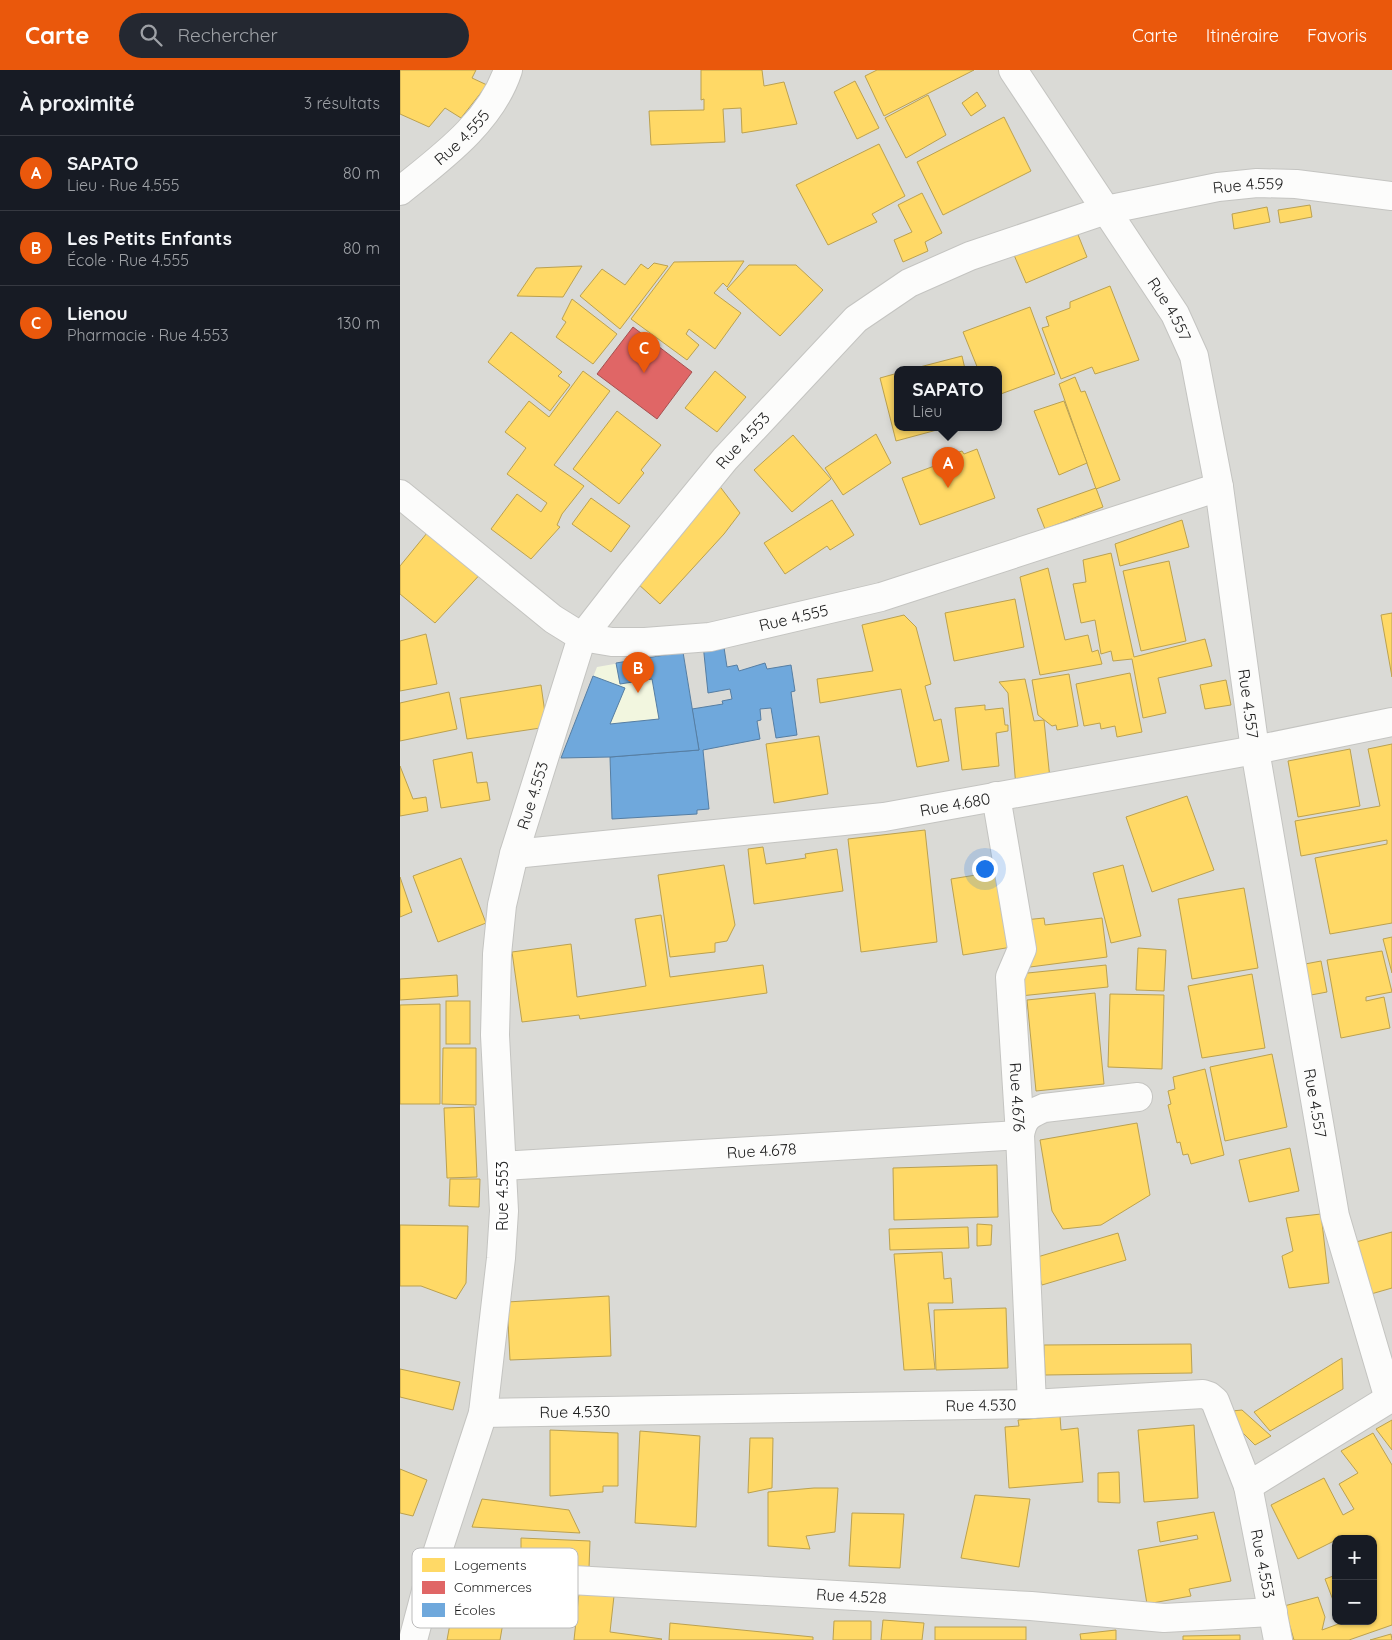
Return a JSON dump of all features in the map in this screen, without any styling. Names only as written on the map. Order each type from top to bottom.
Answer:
[{"type":"street","name":"Rue 4.555","points":[[400,191],[439,160],[490,108],[508,70]]},
{"type":"street","name":"Rue 4.557","points":[[1013,70],[1175,314],[1194,356],[1219,487],[1255,750],[1335,1216],[1388,1392]]},
{"type":"street","name":"Rue 4.559","points":[[1106,210],[1218,187],[1257,183],[1296,184],[1392,196]]},
{"type":"street","name":"Rue 4.553","points":[[439,1548],[483,1413],[501,1249],[504,1211],[495,1035],[497,954],[502,905],[514,854],[582,637],[725,459],[856,318],[909,283],[970,256],[1106,210]]},
{"type":"street","name":"Rue 4.555","points":[[400,494],[553,619],[582,637],[612,642],[636,642],[710,636],[880,597],[1219,487]]},
{"type":"street","name":"Rue 4.680","points":[[514,854],[884,816],[1255,750],[1392,722]]},
{"type":"street","name":"Rue 4.676","points":[[996,796],[1022,950],[1010,977],[1020,1135],[1032,1404]]},
{"type":"street","points":[[1020,1135],[1022,1124],[1031,1113],[1044,1108],[1138,1097]]},
{"type":"street","name":"Rue 4.678","points":[[502,1166],[1020,1135]]},
{"type":"street","points":[[1248,1486],[1388,1392]]},
{"type":"street","name":"Rue 4.530","points":[[483,1413],[1032,1404],[1203,1394],[1210,1396],[1215,1401],[1248,1486]]},
{"type":"street","name":"Rue 4.553","points":[[1248,1486],[1278,1640]]},
{"type":"street","name":"Rue 4.528","points":[[578,1580],[1031,1606],[1164,1618],[1273,1612]]},
{"type":"shaded area","points":[[400,70],[1392,70],[1392,1640],[400,1640]]},
{"type":"shaded area","points":[[683,652],[699,750],[561,758],[597,667]]},
{"type":"building: Logements","points":[[400,70],[476,70],[472,78],[487,85],[461,118],[445,108],[429,127],[400,114]]},
{"type":"building: Logements","points":[[701,70],[762,70],[764,86],[784,82],[797,124],[742,133],[741,108],[723,109],[725,142],[651,145],[649,111],[704,110],[704,99],[701,100]]},
{"type":"building: Logements","points":[[877,70],[974,70],[884,116],[865,76]]},
{"type":"building: Logements","points":[[855,81],[879,128],[857,139],[834,92]]},
{"type":"building: Logements","points":[[977,92],[986,106],[971,116],[962,103]]},
{"type":"building: Logements","points":[[928,95],[946,135],[906,158],[885,118]]},
{"type":"building: Logements","points":[[1004,117],[1031,171],[943,215],[917,162]]},
{"type":"building: Logements","points":[[879,144],[905,196],[872,214],[877,222],[828,245],[796,185]]},
{"type":"building: Logements","points":[[922,193],[942,233],[925,242],[928,251],[903,262],[894,240],[912,232],[898,205]]},
{"type":"building: Logements","points":[[1310,205],[1312,217],[1280,223],[1278,210]]},
{"type":"building: Logements","points":[[1267,207],[1270,222],[1234,229],[1232,214]]},
{"type":"building: Logements","points":[[1070,215],[1087,257],[1026,283],[1008,241]]},
{"type":"building: Logements","points":[[744,261],[727,287],[723,283],[714,293],[741,313],[715,349],[689,329],[686,334],[699,345],[687,360],[631,319],[674,262]]},
{"type":"building: Logements","points":[[654,263],[668,266],[620,329],[580,296],[602,269],[625,285],[641,264],[648,269]]},
{"type":"building: Logements","points":[[749,265],[796,265],[823,290],[780,336],[727,289]]},
{"type":"building: Logements","points":[[582,266],[563,297],[517,296],[536,268]]},
{"type":"building: Logements","points":[[1110,286],[1139,360],[1095,374],[1092,367],[1061,379],[1042,328],[1049,326],[1046,317],[1070,308],[1070,302]]},
{"type":"building: Logements","points":[[572,299],[617,334],[593,364],[556,337],[566,322],[562,319]]},
{"type":"building: Logements","points":[[1030,307],[1055,374],[1002,394],[1002,366],[977,366],[963,332]]},
{"type":"building: Logements","points":[[511,332],[562,372],[558,376],[570,385],[550,411],[488,362]]},
{"type":"building: Logements","points":[[962,356],[964,366],[924,366]]},
{"type":"building: Logements","points":[[583,371],[610,391],[554,465],[584,486],[562,514],[557,525],[560,527],[531,559],[491,529],[517,494],[541,512],[547,503],[507,474],[526,448],[505,432],[529,401],[549,417]]},
{"type":"building: Logements","points":[[715,371],[746,397],[717,432],[685,408]]},
{"type":"building: Logements","points":[[894,374],[894,431],[933,431],[896,441],[880,378]]},
{"type":"building: Logements","points":[[1075,377],[1081,392],[1085,391],[1120,480],[1096,489],[1059,384]]},
{"type":"building: Logements","points":[[1064,401],[1087,463],[1059,475],[1034,411]]},
{"type":"building: Logements","points":[[617,411],[661,445],[641,470],[644,473],[619,504],[573,469]]},
{"type":"building: Logements","points":[[876,434],[891,463],[843,495],[825,468]]},
{"type":"building: Logements","points":[[793,435],[831,479],[792,512],[754,470]]},
{"type":"building: Logements","points":[[977,449],[995,498],[920,525],[902,478],[945,462],[944,457],[962,451],[964,454]]},
{"type":"building: Logements","points":[[718,484],[740,513],[724,534],[660,604],[637,583]]},
{"type":"building: Logements","points":[[1096,488],[1103,507],[1045,529],[1037,509]]},
{"type":"building: Logements","points":[[591,498],[630,526],[611,552],[572,524]]},
{"type":"building: Logements","points":[[832,500],[854,535],[830,550],[827,546],[785,574],[764,543]]},
{"type":"building: Logements","points":[[1182,520],[1189,547],[1120,566],[1115,544]]},
{"type":"building: Logements","points":[[427,533],[452,555],[458,547],[485,569],[435,623],[400,594],[400,566]]},
{"type":"building: Logements","points":[[1111,553],[1134,657],[1205,639],[1212,666],[1158,678],[1166,713],[1143,718],[1132,659],[1113,661],[1111,651],[1101,654],[1095,620],[1081,623],[1073,584],[1086,582],[1083,560]]},
{"type":"building: Logements","points":[[1169,561],[1186,641],[1141,651],[1123,571]]},
{"type":"building: Logements","points":[[1048,568],[1065,640],[1088,635],[1092,652],[1098,650],[1102,664],[1040,675],[1020,577]]},
{"type":"building: Logements","points":[[1015,599],[1024,647],[954,661],[945,613]]},
{"type":"building: Logements","points":[[1392,613],[1392,677],[1381,615]]},
{"type":"building: Logements","points":[[904,615],[916,627],[931,684],[925,686],[934,721],[941,719],[949,761],[917,767],[901,689],[820,703],[817,679],[873,671],[862,625]]},
{"type":"building: Logements","points":[[426,634],[437,684],[400,691],[400,641]]},
{"type":"building: Logements","points":[[1130,673],[1142,732],[1117,737],[1115,726],[1101,729],[1100,723],[1084,726],[1076,684]]},
{"type":"building: Logements","points":[[1069,674],[1078,726],[1057,730],[1056,725],[1052,726],[1038,715],[1032,680]]},
{"type":"building: Logements","points":[[1025,679],[1034,721],[1044,720],[1050,779],[1016,787],[1008,693],[999,682]]},
{"type":"building: Logements","points":[[1226,680],[1231,705],[1205,709],[1200,685]]},
{"type":"building: Logements","points":[[541,685],[547,727],[467,739],[460,698]]},
{"type":"building: Logements","points":[[449,692],[457,729],[400,741],[400,703]]},
{"type":"building: Logements","points":[[985,705],[985,710],[1003,708],[1005,725],[1008,725],[1008,731],[996,733],[999,766],[962,770],[955,708]]},
{"type":"building: Logements","points":[[819,736],[828,794],[774,803],[766,744]]},
{"type":"building: Logements","points":[[1392,744],[1392,923],[1330,934],[1315,858],[1387,844],[1387,840],[1301,856],[1295,821],[1380,806],[1368,749]]},
{"type":"building: Logements","points":[[1350,749],[1360,806],[1298,817],[1288,761]]},
{"type":"building: Logements","points":[[472,752],[477,783],[487,782],[490,800],[441,808],[433,760]]},
{"type":"building: Logements","points":[[400,766],[413,799],[426,797],[428,811],[400,816]]},
{"type":"building: Logements","points":[[1187,796],[1214,870],[1152,892],[1126,817]]},
{"type":"building: Logements","points":[[925,830],[937,942],[861,952],[848,839]]},
{"type":"building: Logements","points":[[763,847],[766,864],[806,858],[805,854],[837,849],[843,891],[754,904],[748,849]]},
{"type":"building: Logements","points":[[461,858],[486,923],[438,942],[413,876]]},
{"type":"building: Logements","points":[[724,865],[735,925],[727,941],[715,943],[715,952],[670,957],[658,875]]},
{"type":"building: Logements","points":[[1123,865],[1141,936],[1111,943],[1093,873]]},
{"type":"building: Logements","points":[[1007,870],[1018,946],[963,955],[951,879]]},
{"type":"building: Logements","points":[[400,877],[412,912],[400,917]]},
{"type":"building: Logements","points":[[1244,888],[1258,968],[1192,979],[1178,899]]},
{"type":"building: Logements","points":[[661,915],[670,977],[763,965],[767,993],[580,1019],[579,1015],[522,1022],[512,952],[571,944],[577,997],[646,986],[635,919]]},
{"type":"building: Logements","points":[[1044,918],[1045,925],[1102,918],[1107,957],[1030,967],[1024,920]]},
{"type":"building: Logements","points":[[1392,937],[1392,973],[1383,939]]},
{"type":"building: Logements","points":[[1138,948],[1166,950],[1164,991],[1136,990]]},
{"type":"building: Logements","points":[[1382,951],[1392,992],[1366,997],[1366,1001],[1384,997],[1390,1028],[1341,1038],[1327,960]]},
{"type":"building: Logements","points":[[1321,961],[1327,992],[1311,995],[1305,964]]},
{"type":"building: Logements","points":[[1106,965],[1108,987],[1020,996],[1018,974]]},
{"type":"building: Logements","points":[[1252,974],[1265,1048],[1202,1058],[1188,986]]},
{"type":"building: Logements","points":[[457,975],[458,996],[400,1000],[400,979]]},
{"type":"building: Logements","points":[[1095,993],[1104,1084],[1036,1091],[1027,1000]]},
{"type":"building: Logements","points":[[1110,994],[1164,995],[1162,1069],[1108,1067]]},
{"type":"building: Logements","points":[[446,1001],[470,1001],[470,1044],[446,1044]]},
{"type":"building: Logements","points":[[440,1004],[440,1104],[400,1104],[400,1005]]},
{"type":"building: Logements","points":[[443,1048],[476,1048],[476,1105],[442,1104]]},
{"type":"building: Logements","points":[[1272,1054],[1287,1127],[1225,1141],[1210,1067]]},
{"type":"building: Logements","points":[[1205,1069],[1224,1155],[1191,1164],[1188,1154],[1183,1155],[1180,1142],[1177,1143],[1168,1105],[1171,1104],[1168,1091],[1175,1089],[1173,1077]]},
{"type":"building: Logements","points":[[474,1107],[477,1177],[447,1178],[444,1108]]},
{"type":"building: Logements","points":[[1137,1123],[1150,1195],[1101,1225],[1063,1229],[1052,1211],[1040,1140]]},
{"type":"building: Logements","points":[[1290,1148],[1299,1191],[1249,1202],[1239,1160]]},
{"type":"building: Logements","points":[[997,1165],[998,1217],[894,1220],[893,1168]]},
{"type":"building: Logements","points":[[450,1179],[480,1179],[479,1207],[449,1206]]},
{"type":"building: Logements","points":[[1321,1214],[1329,1283],[1289,1288],[1282,1256],[1293,1251],[1286,1218]]},
{"type":"building: Logements","points":[[977,1224],[992,1225],[991,1245],[977,1246]]},
{"type":"building: Logements","points":[[400,1225],[468,1226],[466,1283],[456,1299],[421,1286],[400,1286]]},
{"type":"building: Logements","points":[[968,1227],[969,1248],[890,1250],[889,1229]]},
{"type":"building: Logements","points":[[1392,1232],[1392,1288],[1371,1294],[1356,1242]]},
{"type":"building: Logements","points":[[1118,1233],[1126,1260],[1042,1285],[1034,1258]]},
{"type":"building: Logements","points":[[942,1252],[944,1279],[951,1278],[953,1303],[928,1303],[935,1369],[904,1370],[894,1254]]},
{"type":"building: Logements","points":[[609,1296],[611,1356],[510,1360],[507,1302]]},
{"type":"building: Logements","points":[[1006,1308],[1008,1368],[936,1370],[934,1310]]},
{"type":"building: Logements","points":[[1191,1344],[1192,1373],[1045,1375],[1044,1345]]},
{"type":"building: Logements","points":[[1342,1358],[1343,1389],[1270,1431],[1254,1412]]},
{"type":"building: Logements","points":[[400,1369],[460,1382],[453,1410],[400,1397]]},
{"type":"building: Logements","points":[[1242,1410],[1271,1436],[1255,1445],[1232,1422],[1232,1411]]},
{"type":"building: Logements","points":[[1060,1416],[1061,1430],[1078,1428],[1083,1482],[1009,1488],[1005,1427],[1019,1426],[1018,1420]]},
{"type":"building: Logements","points":[[1392,1420],[1392,1450],[1376,1429]]},
{"type":"building: Logements","points":[[1194,1425],[1198,1498],[1144,1502],[1138,1430]]},
{"type":"building: Logements","points":[[550,1430],[618,1433],[618,1486],[603,1486],[603,1492],[550,1496]]},
{"type":"building: Logements","points":[[640,1431],[700,1436],[696,1527],[635,1523]]},
{"type":"building: Logements","points":[[1373,1433],[1392,1465],[1392,1625],[1349,1640],[1294,1640],[1284,1606],[1318,1597],[1325,1617],[1322,1630],[1336,1625],[1377,1625],[1377,1535],[1332,1535],[1332,1542],[1298,1559],[1271,1505],[1324,1478],[1343,1515],[1354,1509],[1339,1484],[1358,1473],[1341,1451]]},
{"type":"building: Logements","points":[[750,1438],[773,1438],[772,1488],[748,1493]]},
{"type":"building: Logements","points":[[400,1469],[427,1480],[413,1516],[400,1513]]},
{"type":"building: Logements","points":[[1119,1472],[1120,1503],[1098,1502],[1098,1473]]},
{"type":"building: Logements","points":[[838,1488],[835,1532],[806,1536],[810,1549],[768,1546],[768,1492]]},
{"type":"building: Logements","points":[[975,1495],[1030,1499],[1019,1567],[961,1558]]},
{"type":"building: Logements","points":[[482,1499],[569,1510],[580,1533],[472,1527]]},
{"type":"building: Logements","points":[[1214,1512],[1231,1581],[1189,1589],[1191,1596],[1147,1604],[1138,1550],[1198,1539],[1197,1535],[1160,1542],[1157,1522]]},
{"type":"building: Logements","points":[[852,1513],[904,1514],[900,1568],[849,1566]]},
{"type":"building: Logements","points":[[521,1538],[590,1541],[589,1568],[578,1567],[578,1548],[521,1548]]},
{"type":"building: Logements","points":[[1332,1576],[1332,1597],[1325,1579]]},
{"type":"building: Logements","points":[[579,1593],[614,1596],[610,1632],[662,1639],[574,1640],[575,1628],[578,1628]]},
{"type":"building: Logements","points":[[883,1620],[924,1623],[922,1640],[881,1640]]},
{"type":"building: Logements","points":[[834,1621],[871,1621],[871,1640],[833,1640]]},
{"type":"building: Logements","points":[[670,1623],[813,1637],[813,1640],[669,1640]]},
{"type":"building: Logements","points":[[935,1627],[1026,1627],[1026,1640],[935,1640]]},
{"type":"building: Logements","points":[[449,1628],[502,1628],[500,1640],[447,1640]]},
{"type":"building: Logements","points":[[1116,1630],[1116,1640],[1081,1640],[1080,1634]]},
{"type":"building: Logements","points":[[1391,1634],[1392,1640],[1370,1640]]},
{"type":"building: Logements","points":[[1240,1635],[1240,1640],[1183,1640],[1183,1636]]},
{"type":"building: Commerces","points":[[633,327],[692,372],[657,419],[597,374]]},
{"type":"building: Écoles","points":[[723,641],[727,667],[737,665],[739,671],[765,663],[767,669],[791,665],[795,691],[791,692],[797,735],[776,738],[771,708],[760,709],[761,720],[757,721],[760,739],[703,750],[709,809],[697,810],[697,814],[612,819],[610,757],[699,750],[692,709],[723,704],[722,701],[732,699],[730,689],[708,693],[703,644]]},
{"type":"building: Écoles","points":[[683,652],[699,750],[610,757],[561,758],[593,676],[625,688],[610,724],[659,719],[652,679],[620,684],[616,663]]},
{"type":"place","name":"Lienou","points":[[644,373]]},
{"type":"place","name":"SAPATO","points":[[948,488]]},
{"type":"place","name":"Les Petits Enfants","points":[[638,693]]}]
